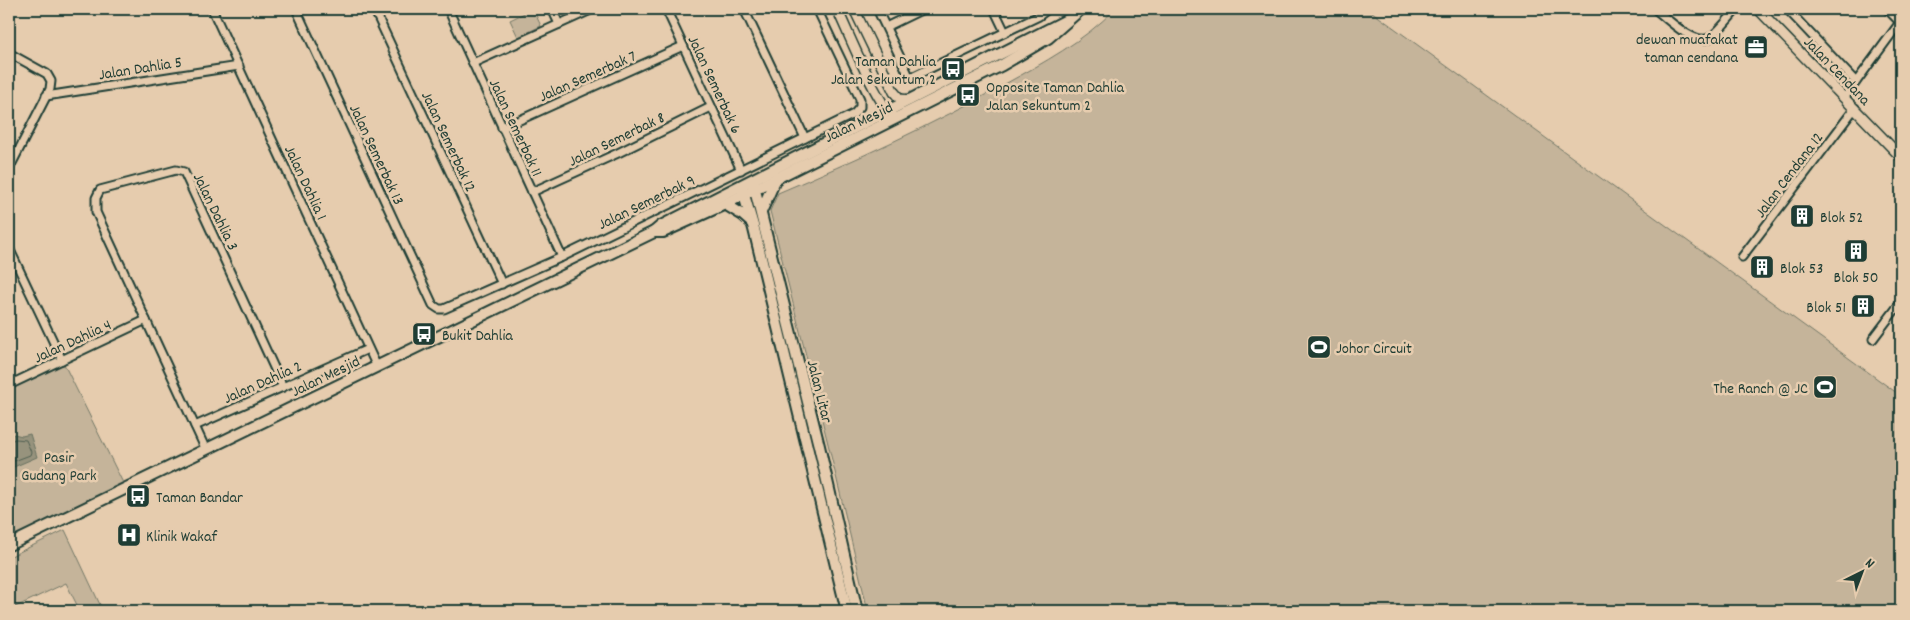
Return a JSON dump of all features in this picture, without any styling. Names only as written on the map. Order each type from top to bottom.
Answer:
[{"type":"main road","name":"Jalan Mesjid","points":[[9,545],[654,232],[661,226],[742,189],[755,188],[899,117],[1002,65],[1048,38],[1081,9]]},
{"type":"main road","name":"Jalan Mesjid","points":[[654,232],[663,232],[725,204],[753,178],[1067,20]]},
{"type":"main road","name":"Jalan Litar","points":[[753,178],[819,446],[857,611]]},
{"type":"main road","points":[[761,212],[776,178]]},
{"type":"main road","name":"Jalan Litar","points":[[742,189],[752,222],[847,611]]},
{"type":"main road","points":[[725,204],[743,214],[752,222]]},
{"type":"street","name":"Jalan Dahlia 1","points":[[212,9],[376,367]]},
{"type":"street","name":"Jalan Semerbak 13","points":[[296,9],[433,305],[438,308]]},
{"type":"street","name":"Jalan Semerbak 12","points":[[374,9],[502,284]]},
{"type":"street","name":"Jalan Semerbak 11","points":[[448,9],[562,257]]},
{"type":"street","points":[[552,9],[559,24]]},
{"type":"street","points":[[473,63],[593,9]]},
{"type":"street","name":"Jalan Semerbak 6","points":[[666,9],[741,170]]},
{"type":"street","points":[[744,9],[805,138]]},
{"type":"street","name":"Jalan Semerbak 9","points":[[438,308],[444,309],[562,257],[854,114],[860,107],[860,99],[817,9]]},
{"type":"street","points":[[837,9],[887,111],[899,117]]},
{"type":"street","points":[[854,9],[896,96],[900,99],[910,100]]},
{"type":"street","points":[[877,9],[910,78],[1039,16],[1048,9]]},
{"type":"street","points":[[890,25],[923,9]]},
{"type":"street","points":[[994,9],[1005,32]]},
{"type":"street","points":[[1655,9],[1691,37],[1703,40],[1711,37],[1737,9]]},
{"type":"street","name":"Jalan Cendana","points":[[1758,9],[1899,155]]},
{"type":"street","points":[[1787,9],[1856,82]]},
{"type":"street","points":[[1845,97],[1901,21],[1887,9]]},
{"type":"street","name":"Jalan Semerbak 7","points":[[502,128],[682,46]]},
{"type":"street","points":[[9,53],[50,77],[51,85],[9,170]]},
{"type":"street","name":"Jalan Dahlia 5","points":[[46,96],[239,66]]},
{"type":"street","points":[[875,88],[885,92],[889,81]]},
{"type":"street","name":"Jalan Semerbak 8","points":[[532,192],[618,153],[711,107]]},
{"type":"street","name":"Jalan Cendana 12","points":[[1742,257],[1855,108]]},
{"type":"street","name":"Jalan Dahlia 3","points":[[146,320],[96,212],[96,198],[102,189],[179,170],[184,172],[189,180],[283,387]]},
{"type":"street","points":[[9,248],[62,360]]},
{"type":"street","points":[[1873,340],[1901,302]]},
{"type":"street","points":[[146,320],[206,450]]},
{"type":"street","name":"Jalan Dahlia 4","points":[[9,385],[146,320]]},
{"type":"street","name":"Jalan Dahlia 2","points":[[195,426],[368,349]]},
{"type":"green space","points":[[533,9],[541,26],[518,37],[510,20]]},
{"type":"green space","name":"Johor Circuit","points":[[1115,9],[1368,9],[1901,396],[1901,611],[868,611],[770,211],[778,193],[893,142],[950,114],[1063,51],[1103,21]]},
{"type":"green space","name":"Pasir Gudang Park","points":[[62,360],[126,489],[9,545],[9,385]]},
{"type":"green space","points":[[65,530],[103,611],[80,611],[66,583],[9,610],[9,557]]},
{"type":"water","points":[[14,434],[22,436],[30,434],[37,457],[9,469],[9,438]]},
{"type":"place","name":"dewan muafakat taman cendana","points":[[1756,47]]},
{"type":"place","name":"Taman Dahlia Jalan Sekuntum 2","points":[[953,69]]},
{"type":"place","name":"Opposite Taman Dahlia Jalan Sekuntum 2","points":[[968,95]]},
{"type":"place","name":"Blok 52","points":[[1802,216]]},
{"type":"place","name":"Blok 50","points":[[1856,251]]},
{"type":"place","name":"Blok 53","points":[[1762,267]]},
{"type":"place","name":"Blok 51","points":[[1863,306]]},
{"type":"place","name":"Bukit Dahlia","points":[[424,334]]},
{"type":"place","name":"Johor Circuit","points":[[1319,347]]},
{"type":"place","name":"The Ranch @ JC","points":[[1825,387]]},
{"type":"place","name":"Taman Bandar","points":[[138,496]]},
{"type":"place","name":"Klinik Wakaf","points":[[129,535]]}]
